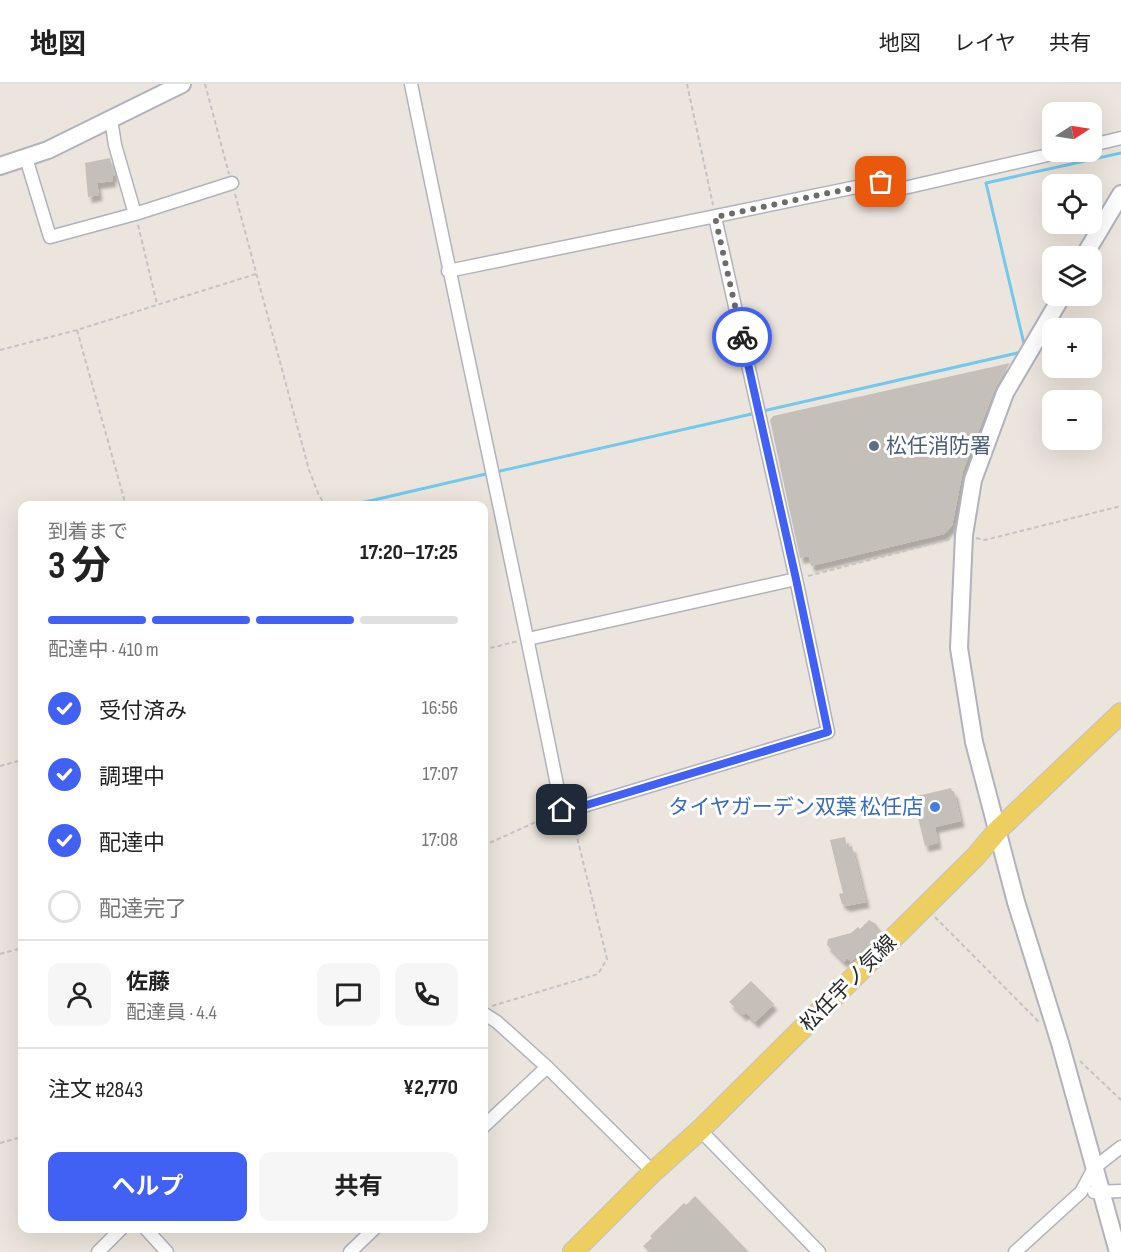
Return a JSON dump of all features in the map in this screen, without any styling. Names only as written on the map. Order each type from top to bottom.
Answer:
[{"type":"main road","name":"松任宇ノ気線","points":[[573,1252],[700,1130],[976,856],[998,830],[1121,713]]},
{"type":"street","points":[[0,166],[48,150],[182,84]]},
{"type":"street","points":[[411,84],[448,271],[566,810],[828,732],[715,217]]},
{"type":"street","points":[[111,119],[115,145],[135,214]]},
{"type":"street","points":[[1102,142],[1121,138]]},
{"type":"street","points":[[448,271],[881,182],[891,190],[1042,156]]},
{"type":"street","points":[[26,158],[50,237],[135,214],[232,183]]},
{"type":"street","points":[[1090,246],[1121,194]]},
{"type":"street","points":[[1056,306],[1005,393],[973,480],[964,535],[959,648],[974,742],[1016,902],[1060,1043],[1118,1252]]},
{"type":"street","points":[[528,639],[796,579]]},
{"type":"street","points":[[488,1015],[547,1067],[653,1173]]},
{"type":"street","points":[[488,1122],[547,1067]]},
{"type":"street","points":[[700,1130],[819,1252]]},
{"type":"street","points":[[1015,1252],[1081,1192],[1094,1168],[1121,1147]]},
{"type":"street","points":[[1081,1192],[1121,1191]]},
{"type":"street","points":[[98,1252],[117,1233]]},
{"type":"street","points":[[150,1233],[167,1252]]},
{"type":"street","points":[[350,1252],[370,1233]]},
{"type":"path","points":[[205,84],[309,470],[323,501]]},
{"type":"path","points":[[687,84],[715,217]]},
{"type":"path","points":[[135,214],[157,304]]},
{"type":"path","points":[[0,350],[77,330],[256,274]]},
{"type":"path","points":[[77,330],[125,501]]},
{"type":"path","points":[[488,649],[528,639]]},
{"type":"path","points":[[0,766],[18,761]]},
{"type":"path","points":[[488,844],[566,810],[607,959],[598,974],[488,1009]]},
{"type":"path","points":[[925,906],[984,969],[1038,1021]]},
{"type":"path","points":[[0,954],[18,949]]},
{"type":"path","points":[[0,1143],[18,1138]]},
{"type":"building","points":[[110,158],[115,176],[112,176],[113,181],[97,183],[99,195],[88,197],[85,163]]},
{"type":"building","name":"松任消防署","points":[[1010,363],[995,389],[963,471],[952,526],[944,534],[811,566],[809,556],[800,558],[770,420],[773,416]]},
{"type":"building","name":"タイヤガーデン双葉 松任店","points":[[951,788],[954,791],[961,821],[935,827],[938,843],[925,846],[913,797]]},
{"type":"building","points":[[845,837],[847,847],[852,846],[866,902],[846,906],[842,904],[839,894],[843,893],[830,840]]},
{"type":"building","points":[[869,920],[876,924],[882,933],[851,962],[847,958],[844,962],[827,945],[828,939],[851,933],[858,927],[860,929]]},
{"type":"building","points":[[751,981],[774,1004],[755,1022],[729,1002]]},
{"type":"building","points":[[695,1196],[749,1252],[649,1252],[643,1246],[652,1238],[650,1236],[684,1203],[686,1205]]},
{"type":"waterway","points":[[1025,348],[986,183],[1121,153]]},
{"type":"waterway","points":[[763,411],[1022,352]]},
{"type":"waterway","points":[[496,472],[756,413]]},
{"type":"waterway","points":[[370,501],[490,473]]},
{"type":"way so far","points":[[742,337],[715,217],[881,182]]},
{"type":"place","name":"松任消防署","points":[[874,446]]},
{"type":"place","name":"タイヤガーデン双葉 松任店","points":[[935,807]]},
{"type":"route","points":[[562,810],[570,810],[828,732],[742,337]]}]
